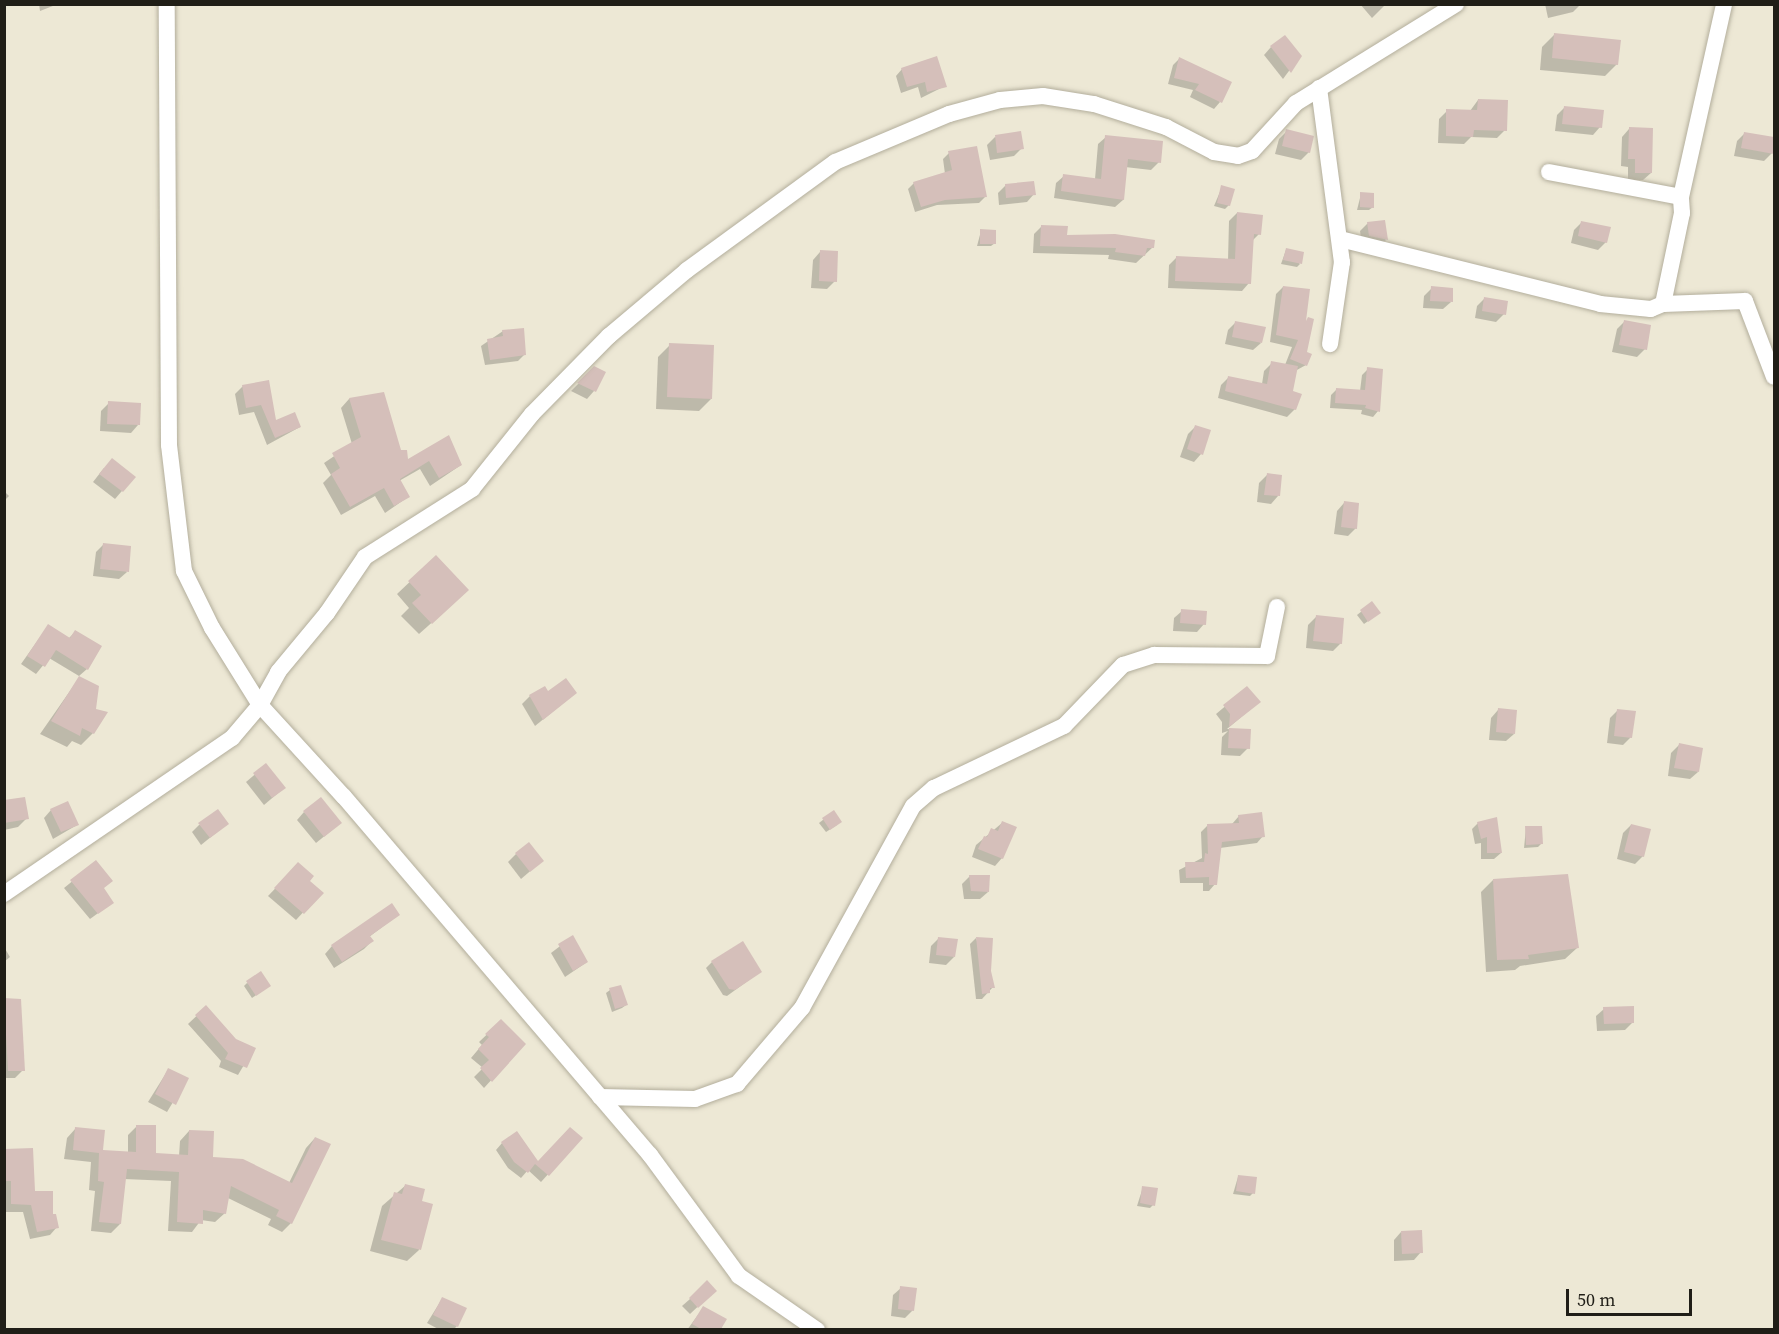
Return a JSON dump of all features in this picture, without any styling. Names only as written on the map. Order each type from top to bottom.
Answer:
[{"type":"street","points":[[167,4],[169,445],[184,571],[212,628],[260,705],[650,1155],[739,1276],[817,1329]]},
{"type":"street","points":[[4,894],[232,738],[260,705],[278,672],[327,613],[365,557],[472,489],[532,414],[609,336],[687,270],[835,162],[949,114],[1000,100],[1043,96],[1094,104],[1166,127],[1214,152],[1238,156],[1252,151],[1296,103],[1456,4]]},
{"type":"street","points":[[1663,304],[1682,213],[1681,197],[1724,4]]},
{"type":"street","points":[[1319,88],[1342,262],[1330,344]]},
{"type":"street","points":[[1550,172],[1681,197]]},
{"type":"street","points":[[1340,239],[1600,304],[1651,309],[1663,304],[1745,302],[1774,377]]},
{"type":"street","points":[[600,1097],[695,1099],[737,1084],[802,1008],[913,806],[934,788],[1064,726],[1123,665],[1154,656],[1267,656],[1277,607]]},
{"type":"building","points":[[1554,33],[1621,40],[1618,65],[1552,58]]},
{"type":"building","points":[[1285,35],[1302,56],[1291,73],[1270,46]]},
{"type":"building","points":[[937,56],[947,87],[927,92],[925,82],[907,87],[901,68]]},
{"type":"building","points":[[1179,57],[1232,82],[1222,103],[1195,90],[1199,84],[1174,78]]},
{"type":"building","points":[[1478,99],[1508,100],[1507,131],[1474,130],[1473,137],[1446,136],[1446,109],[1477,110]]},
{"type":"building","points":[[1564,106],[1604,110],[1602,128],[1562,124]]},
{"type":"building","points":[[1629,127],[1653,128],[1652,173],[1635,173],[1635,159],[1628,159]]},
{"type":"building","points":[[1286,129],[1314,136],[1310,153],[1282,146]]},
{"type":"building","points":[[1021,131],[1024,149],[997,153],[995,135]]},
{"type":"building","points":[[1744,132],[1774,137],[1774,154],[1741,148]]},
{"type":"building","points":[[1105,135],[1163,141],[1161,163],[1128,159],[1124,200],[1061,191],[1063,174],[1101,179]]},
{"type":"building","points":[[977,146],[987,197],[945,200],[921,207],[913,182],[952,170],[948,151]]},
{"type":"building","points":[[1034,181],[1036,195],[1006,198],[1005,184]]},
{"type":"building","points":[[1221,185],[1235,189],[1230,206],[1217,203]]},
{"type":"building","points":[[1360,192],[1374,193],[1374,208],[1360,207]]},
{"type":"building","points":[[1237,212],[1263,215],[1261,235],[1254,234],[1251,284],[1175,281],[1176,256],[1235,259]]},
{"type":"building","points":[[1385,220],[1388,240],[1369,236],[1367,222]]},
{"type":"building","points":[[1581,221],[1611,227],[1607,243],[1578,236]]},
{"type":"building","points":[[1041,225],[1068,226],[1067,235],[1115,234],[1155,240],[1154,248],[1147,248],[1145,256],[1115,252],[1116,248],[1040,246]]},
{"type":"building","points":[[980,229],[996,230],[996,244],[980,244]]},
{"type":"building","points":[[1286,248],[1304,252],[1302,264],[1283,260]]},
{"type":"building","points":[[820,250],[838,251],[837,282],[819,281]]},
{"type":"building","points":[[1283,286],[1310,289],[1306,321],[1308,317],[1314,319],[1307,352],[1312,354],[1307,366],[1290,359],[1298,340],[1276,335]]},
{"type":"building","points":[[1431,286],[1453,288],[1453,302],[1430,301]]},
{"type":"building","points":[[1484,297],[1508,301],[1506,315],[1482,311]]},
{"type":"building","points":[[1624,320],[1651,325],[1647,350],[1619,345]]},
{"type":"building","points":[[1235,321],[1266,327],[1262,343],[1232,337]]},
{"type":"building","points":[[524,328],[526,355],[490,360],[487,339],[503,336],[502,330]]},
{"type":"building","points":[[669,343],[714,345],[712,399],[667,397]]},
{"type":"building","points":[[1271,361],[1298,366],[1293,391],[1302,394],[1296,410],[1225,391],[1228,376],[1267,384]]},
{"type":"building","points":[[594,366],[606,372],[596,392],[577,383]]},
{"type":"building","points":[[1367,367],[1383,369],[1380,412],[1365,408],[1366,405],[1335,403],[1336,388],[1365,390]]},
{"type":"building","points":[[269,380],[276,420],[295,412],[301,427],[275,438],[261,405],[246,408],[242,385]]},
{"type":"building","points":[[384,392],[401,450],[407,450],[408,459],[449,435],[462,465],[439,478],[429,461],[400,479],[410,497],[394,506],[384,488],[350,507],[331,474],[340,468],[332,453],[361,437],[349,398]]},
{"type":"building","points":[[108,401],[141,403],[140,425],[107,424]]},
{"type":"building","points":[[1195,425],[1211,430],[1203,455],[1187,449]]},
{"type":"building","points":[[112,458],[136,477],[123,492],[99,474]]},
{"type":"building","points":[[1267,473],[1282,475],[1280,496],[1264,495]]},
{"type":"building","points":[[1344,501],[1359,503],[1357,529],[1341,527]]},
{"type":"building","points":[[103,543],[131,546],[129,572],[100,569]]},
{"type":"building","points":[[436,555],[469,590],[432,624],[412,603],[421,595],[408,581]]},
{"type":"building","points":[[1372,601],[1381,613],[1368,622],[1360,610]]},
{"type":"building","points":[[1181,609],[1207,611],[1206,625],[1180,623]]},
{"type":"building","points":[[1316,615],[1344,618],[1342,644],[1313,641]]},
{"type":"building","points":[[48,624],[70,638],[75,630],[102,646],[88,670],[56,650],[45,667],[27,656]]},
{"type":"building","points":[[79,676],[99,686],[96,709],[108,712],[94,734],[82,728],[80,736],[51,721]]},
{"type":"building","points":[[566,678],[577,693],[543,720],[529,695],[545,686],[548,691]]},
{"type":"building","points":[[1247,686],[1261,702],[1229,727],[1230,714],[1223,705]]},
{"type":"building","points":[[1498,708],[1517,710],[1515,734],[1496,732]]},
{"type":"building","points":[[1617,709],[1636,711],[1632,738],[1614,736]]},
{"type":"building","points":[[1229,728],[1251,729],[1250,749],[1228,748]]},
{"type":"building","points":[[1679,743],[1703,748],[1699,772],[1674,768]]},
{"type":"building","points":[[266,763],[286,788],[272,798],[253,773]]},
{"type":"building","points":[[25,797],[29,819],[4,823],[4,800]]},
{"type":"building","points":[[321,797],[342,823],[324,837],[303,811]]},
{"type":"building","points":[[68,801],[79,825],[61,832],[50,809]]},
{"type":"building","points":[[218,809],[229,824],[210,838],[198,823]]},
{"type":"building","points":[[834,810],[842,822],[830,830],[822,818]]},
{"type":"building","points":[[1262,812],[1265,837],[1222,842],[1217,885],[1209,885],[1209,877],[1186,878],[1185,862],[1204,862],[1205,853],[1208,854],[1207,824],[1239,823],[1238,815]]},
{"type":"building","points":[[1497,817],[1502,853],[1487,853],[1487,837],[1481,839],[1477,822]]},
{"type":"building","points":[[1002,821],[1017,827],[1003,859],[978,849],[984,836],[987,837],[991,828],[998,831]]},
{"type":"building","points":[[1631,824],[1651,829],[1644,857],[1624,852]]},
{"type":"building","points":[[1525,826],[1542,826],[1543,844],[1526,845]]},
{"type":"building","points":[[529,842],[544,861],[530,872],[515,853]]},
{"type":"building","points":[[96,860],[113,881],[104,888],[114,903],[98,914],[70,880]]},
{"type":"building","points":[[298,862],[314,876],[310,881],[324,893],[304,914],[274,888]]},
{"type":"building","points":[[1568,874],[1579,948],[1528,955],[1529,959],[1497,960],[1493,879]]},
{"type":"building","points":[[969,875],[990,875],[989,892],[971,891]]},
{"type":"building","points":[[392,903],[400,915],[370,936],[374,941],[342,962],[331,945]]},
{"type":"building","points":[[573,935],[588,962],[573,971],[558,944]]},
{"type":"building","points":[[938,937],[958,939],[955,957],[936,955]]},
{"type":"building","points":[[976,937],[993,938],[991,971],[995,988],[990,988],[990,993],[982,994]]},
{"type":"building","points":[[743,941],[762,972],[735,990],[729,989],[711,961]]},
{"type":"building","points":[[261,971],[271,986],[256,996],[246,981]]},
{"type":"building","points":[[621,985],[628,1005],[615,1009],[609,988]]},
{"type":"building","points":[[4,998],[21,999],[25,1071],[8,1071]]},
{"type":"building","points":[[206,1005],[236,1039],[256,1048],[247,1068],[225,1059],[228,1053],[195,1015]]},
{"type":"building","points":[[1634,1006],[1634,1023],[1604,1024],[1603,1007]]},
{"type":"building","points":[[501,1019],[526,1044],[492,1082],[480,1068],[489,1060],[478,1049],[489,1037],[485,1034]]},
{"type":"building","points":[[168,1068],[189,1078],[176,1105],[155,1094]]},
{"type":"building","points":[[136,1125],[156,1125],[156,1153],[188,1155],[189,1130],[214,1131],[213,1157],[243,1159],[292,1183],[315,1137],[331,1144],[292,1224],[276,1216],[279,1210],[231,1186],[226,1214],[203,1210],[203,1224],[177,1222],[179,1172],[127,1169],[121,1224],[99,1222],[104,1182],[98,1181],[99,1153],[73,1150],[75,1127],[105,1130],[103,1150],[136,1152]]},
{"type":"building","points":[[570,1127],[583,1138],[549,1176],[535,1164],[528,1173],[514,1162],[501,1142],[517,1131],[538,1161]]},
{"type":"building","points":[[33,1148],[35,1191],[53,1191],[53,1214],[56,1214],[59,1228],[37,1232],[31,1205],[11,1204],[11,1181],[4,1181],[4,1149]]},
{"type":"building","points":[[1238,1175],[1257,1177],[1255,1194],[1236,1191]]},
{"type":"building","points":[[405,1184],[425,1189],[422,1201],[433,1204],[421,1250],[381,1240],[394,1192],[402,1194]]},
{"type":"building","points":[[1142,1186],[1158,1188],[1155,1206],[1140,1203]]},
{"type":"building","points":[[1422,1230],[1423,1253],[1402,1254],[1401,1231]]},
{"type":"building","points":[[707,1280],[717,1291],[698,1308],[689,1298]]},
{"type":"building","points":[[900,1286],[917,1288],[914,1311],[898,1309]]},
{"type":"building","points":[[442,1297],[467,1308],[458,1327],[433,1315]]},
{"type":"building","points":[[703,1306],[727,1319],[721,1329],[701,1329],[692,1324]]}]
